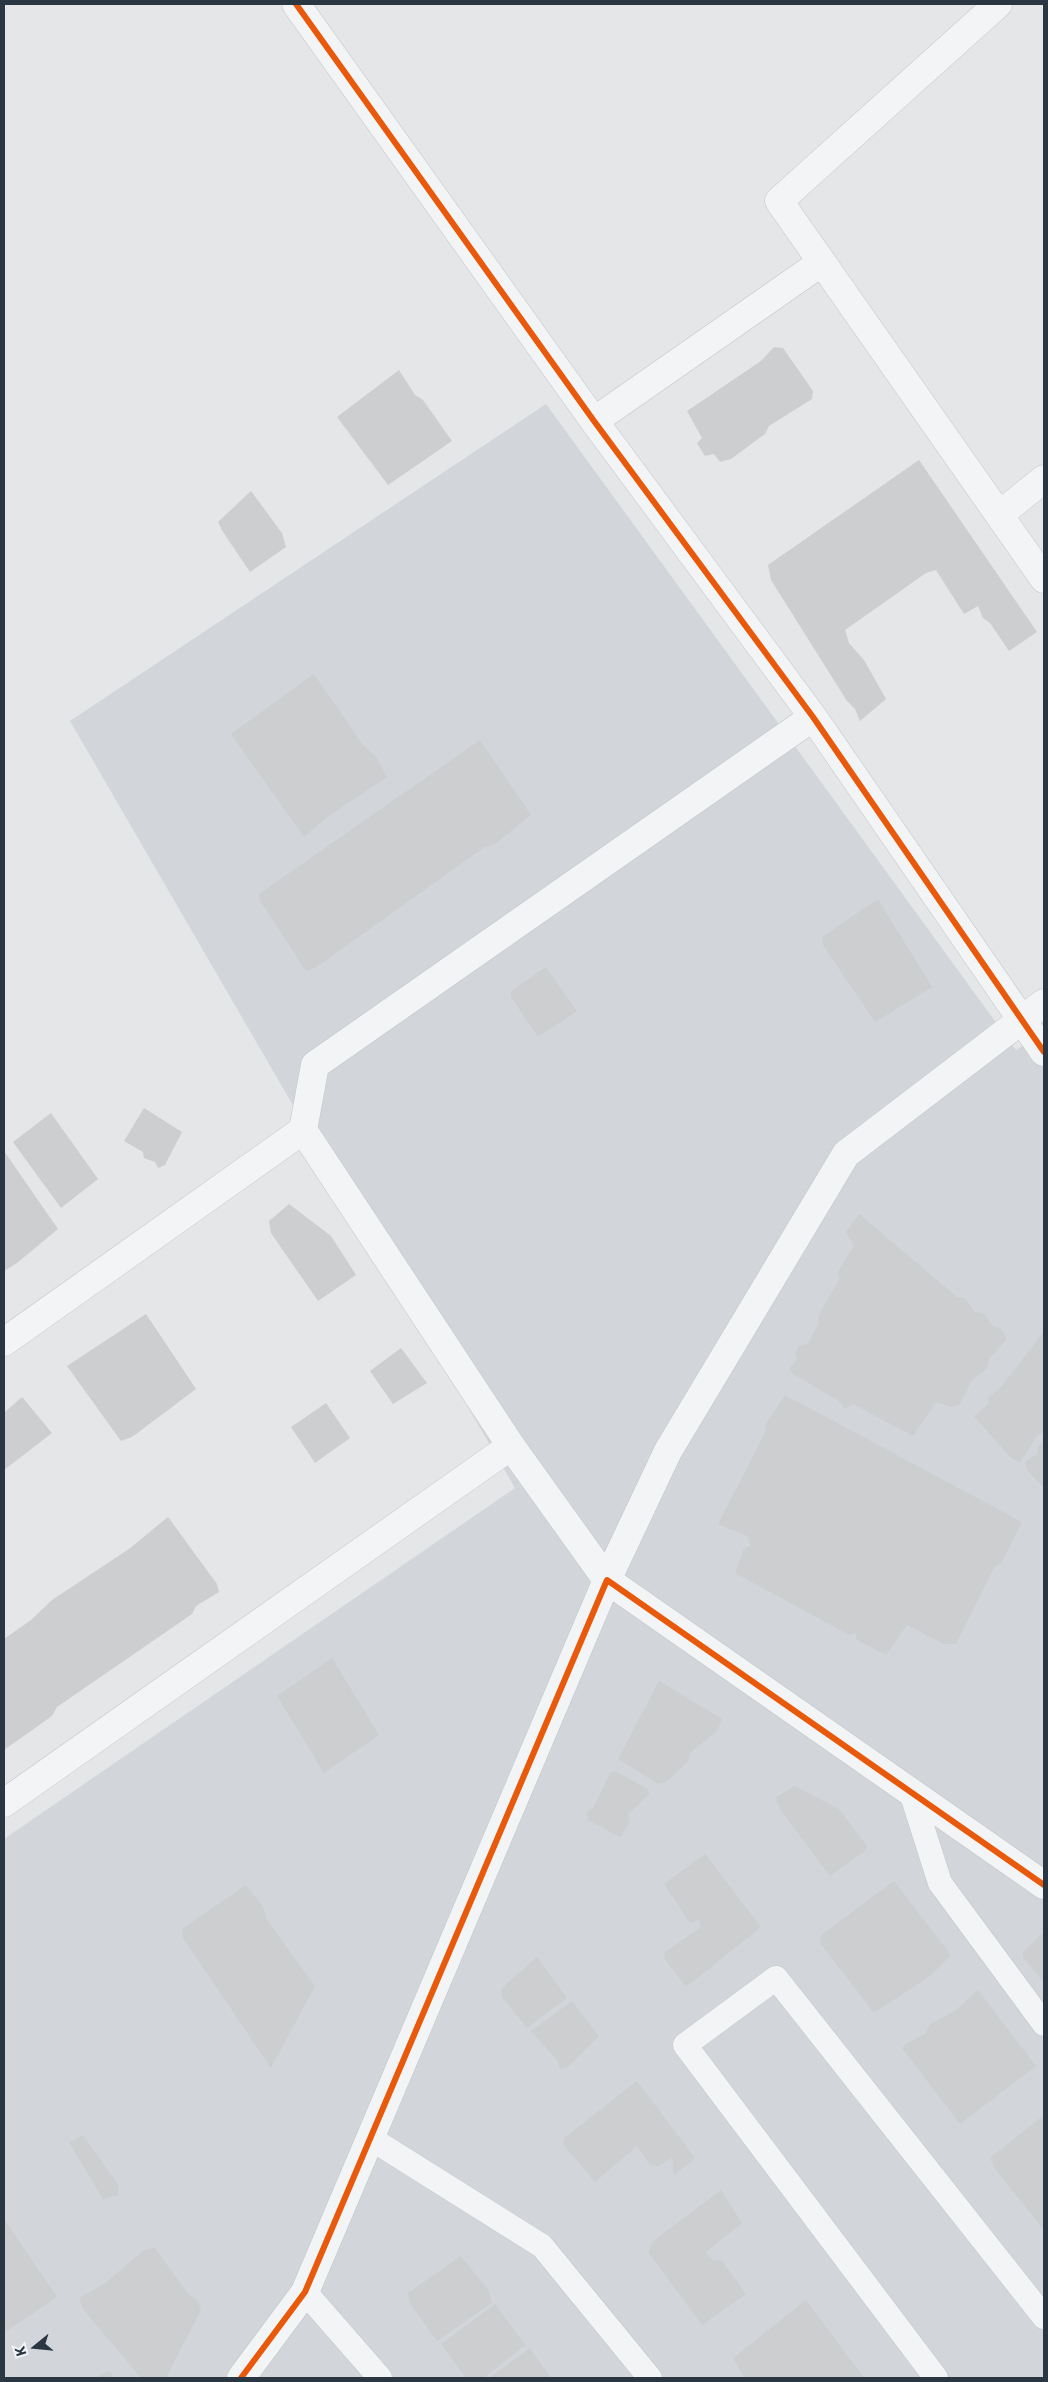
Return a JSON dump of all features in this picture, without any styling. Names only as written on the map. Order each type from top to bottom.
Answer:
[{"type":"street","points":[[296,4],[594,421],[812,717],[1044,1052]]},
{"type":"street","points":[[998,4],[779,201],[1044,579]]},
{"type":"street","points":[[594,421],[822,262]]},
{"type":"street","points":[[1000,515],[1044,479]]},
{"type":"street","points":[[812,717],[315,1065],[303,1130],[510,1446],[607,1580],[1044,1885]]},
{"type":"street","points":[[241,2378],[305,2292],[607,1580],[668,1451],[846,1154],[1044,1003]]},
{"type":"street","points":[[4,1342],[303,1130]]},
{"type":"street","points":[[4,1803],[510,1446]]},
{"type":"lane","points":[[910,1792],[940,1882],[1044,2024]]},
{"type":"lane","points":[[936,2378],[685,2044],[776,1978],[1044,2318]]},
{"type":"lane","points":[[370,2138],[542,2246],[650,2378]]},
{"type":"lane","points":[[305,2292],[380,2378]]},
{"type":"shaded area","points":[[546,404],[1016,1050],[1044,1031],[1044,2378],[4,2378],[4,1839],[515,1488],[70,721]]},
{"type":"building","points":[[774,347],[783,348],[813,391],[812,399],[769,426],[765,434],[731,459],[720,462],[714,454],[705,456],[697,443],[702,438],[687,411],[761,361]]},
{"type":"building","points":[[399,370],[415,395],[423,400],[452,441],[388,485],[337,417]]},
{"type":"building","points":[[919,460],[1037,632],[1009,651],[990,623],[983,618],[978,606],[964,614],[936,570],[926,573],[845,630],[849,643],[864,660],[886,699],[860,721],[855,709],[847,701],[771,580],[768,565]]},
{"type":"building","points":[[251,491],[282,533],[286,547],[250,572],[218,522]]},
{"type":"building","points":[[314,674],[363,745],[377,758],[387,777],[327,817],[304,837],[231,734]]},
{"type":"building","points":[[480,740],[531,815],[495,844],[483,848],[315,968],[306,971],[259,899],[259,894]]},
{"type":"building","points":[[878,899],[932,987],[875,1022],[823,945],[822,937]]},
{"type":"building","points":[[546,967],[577,1011],[538,1037],[511,997],[511,991]]},
{"type":"building","points":[[144,1108],[182,1132],[165,1165],[158,1168],[155,1162],[144,1158],[143,1152],[124,1141]]},
{"type":"building","points":[[51,1113],[98,1179],[61,1208],[13,1142]]},
{"type":"building","points":[[4,1151],[58,1229],[17,1263],[4,1271]]},
{"type":"building","points":[[289,1204],[331,1236],[356,1275],[318,1301],[271,1233],[269,1221]]},
{"type":"building","points":[[859,1214],[957,1297],[965,1298],[975,1312],[983,1313],[994,1327],[1001,1328],[1007,1339],[990,1358],[986,1369],[972,1380],[959,1405],[951,1407],[936,1402],[913,1436],[853,1404],[845,1409],[839,1401],[793,1374],[789,1369],[797,1360],[795,1354],[799,1346],[808,1343],[819,1323],[818,1316],[840,1278],[838,1272],[854,1246],[846,1232]]},
{"type":"building","points":[[146,1314],[196,1389],[132,1437],[121,1441],[67,1366]]},
{"type":"building","points":[[1044,1331],[1044,1432],[1037,1436],[1020,1462],[1011,1458],[974,1416],[988,1404],[989,1397],[1002,1386]]},
{"type":"building","points":[[401,1348],[427,1383],[393,1404],[370,1371]]},
{"type":"building","points":[[785,1395],[1022,1522],[1001,1564],[995,1566],[956,1644],[944,1644],[907,1625],[886,1655],[857,1640],[855,1633],[849,1635],[735,1573],[744,1548],[751,1546],[747,1536],[718,1524],[766,1431],[765,1425]]},
{"type":"building","points":[[22,1397],[52,1433],[4,1470],[4,1413]]},
{"type":"building","points":[[326,1403],[350,1438],[315,1463],[291,1427]]},
{"type":"building","points":[[1044,1441],[1044,1488],[1027,1470],[1025,1462],[1037,1454],[1038,1447]]},
{"type":"building","points":[[168,1517],[217,1584],[219,1592],[196,1606],[192,1614],[57,1707],[52,1716],[4,1750],[4,1639],[31,1620],[52,1600],[129,1549]]},
{"type":"building","points":[[332,1658],[379,1735],[324,1773],[277,1696]]},
{"type":"building","points":[[659,1681],[722,1719],[716,1732],[689,1754],[688,1762],[666,1782],[658,1784],[618,1759]]},
{"type":"building","points":[[615,1771],[648,1789],[649,1794],[628,1814],[630,1821],[620,1837],[588,1820],[587,1811],[593,1808],[610,1773]]},
{"type":"building","points":[[794,1786],[839,1809],[867,1846],[865,1851],[830,1876],[780,1809],[775,1798]]},
{"type":"building","points":[[705,1854],[761,1927],[685,1986],[664,1958],[665,1952],[701,1927],[699,1920],[690,1923],[664,1884]]},
{"type":"building","points":[[894,1881],[951,1955],[930,1976],[874,2013],[821,1944],[820,1936]]},
{"type":"building","points":[[246,1885],[263,1907],[267,1920],[315,1986],[271,2068],[183,1938],[182,1929]]},
{"type":"building","points":[[1044,1932],[1044,1983],[1023,1957],[1023,1952]]},
{"type":"building","points":[[537,1957],[567,1998],[527,2028],[502,1997],[501,1989]]},
{"type":"building","points":[[978,1990],[1036,2066],[960,2124],[902,2048],[907,2043],[925,2034],[929,2025],[956,2010]]},
{"type":"building","points":[[572,2001],[599,2036],[568,2067],[560,2069],[557,2060],[531,2031]]},
{"type":"building","points":[[637,2081],[695,2158],[674,2175],[672,2158],[658,2166],[650,2165],[637,2146],[595,2182],[563,2144],[564,2138]]},
{"type":"building","points":[[1044,2115],[1044,2230],[995,2169],[990,2158]]},
{"type":"building","points":[[83,2135],[119,2186],[118,2195],[103,2199],[69,2142]]},
{"type":"building","points":[[721,2190],[742,2223],[706,2252],[712,2260],[722,2261],[746,2294],[702,2325],[648,2252],[653,2241]]},
{"type":"building","points":[[4,2219],[57,2297],[4,2333]]},
{"type":"building","points":[[154,2247],[189,2295],[197,2299],[201,2310],[166,2378],[141,2378],[83,2309],[79,2298],[105,2283],[143,2251]]},
{"type":"building","points":[[461,2256],[489,2291],[492,2303],[437,2341],[410,2304],[408,2293]]},
{"type":"building","points":[[806,2300],[864,2378],[745,2378],[733,2358]]},
{"type":"building","points":[[495,2304],[525,2345],[484,2378],[466,2378],[441,2344]]},
{"type":"building","points":[[530,2348],[551,2378],[489,2378]]},
{"type":"building","points":[[110,2371],[113,2378],[96,2378],[102,2374]]},
{"type":"cycle path","points":[[296,4],[594,421],[813,717],[1044,1052]]},
{"type":"cycle path","points":[[241,2378],[305,2292],[607,1580],[1044,1885]]}]
